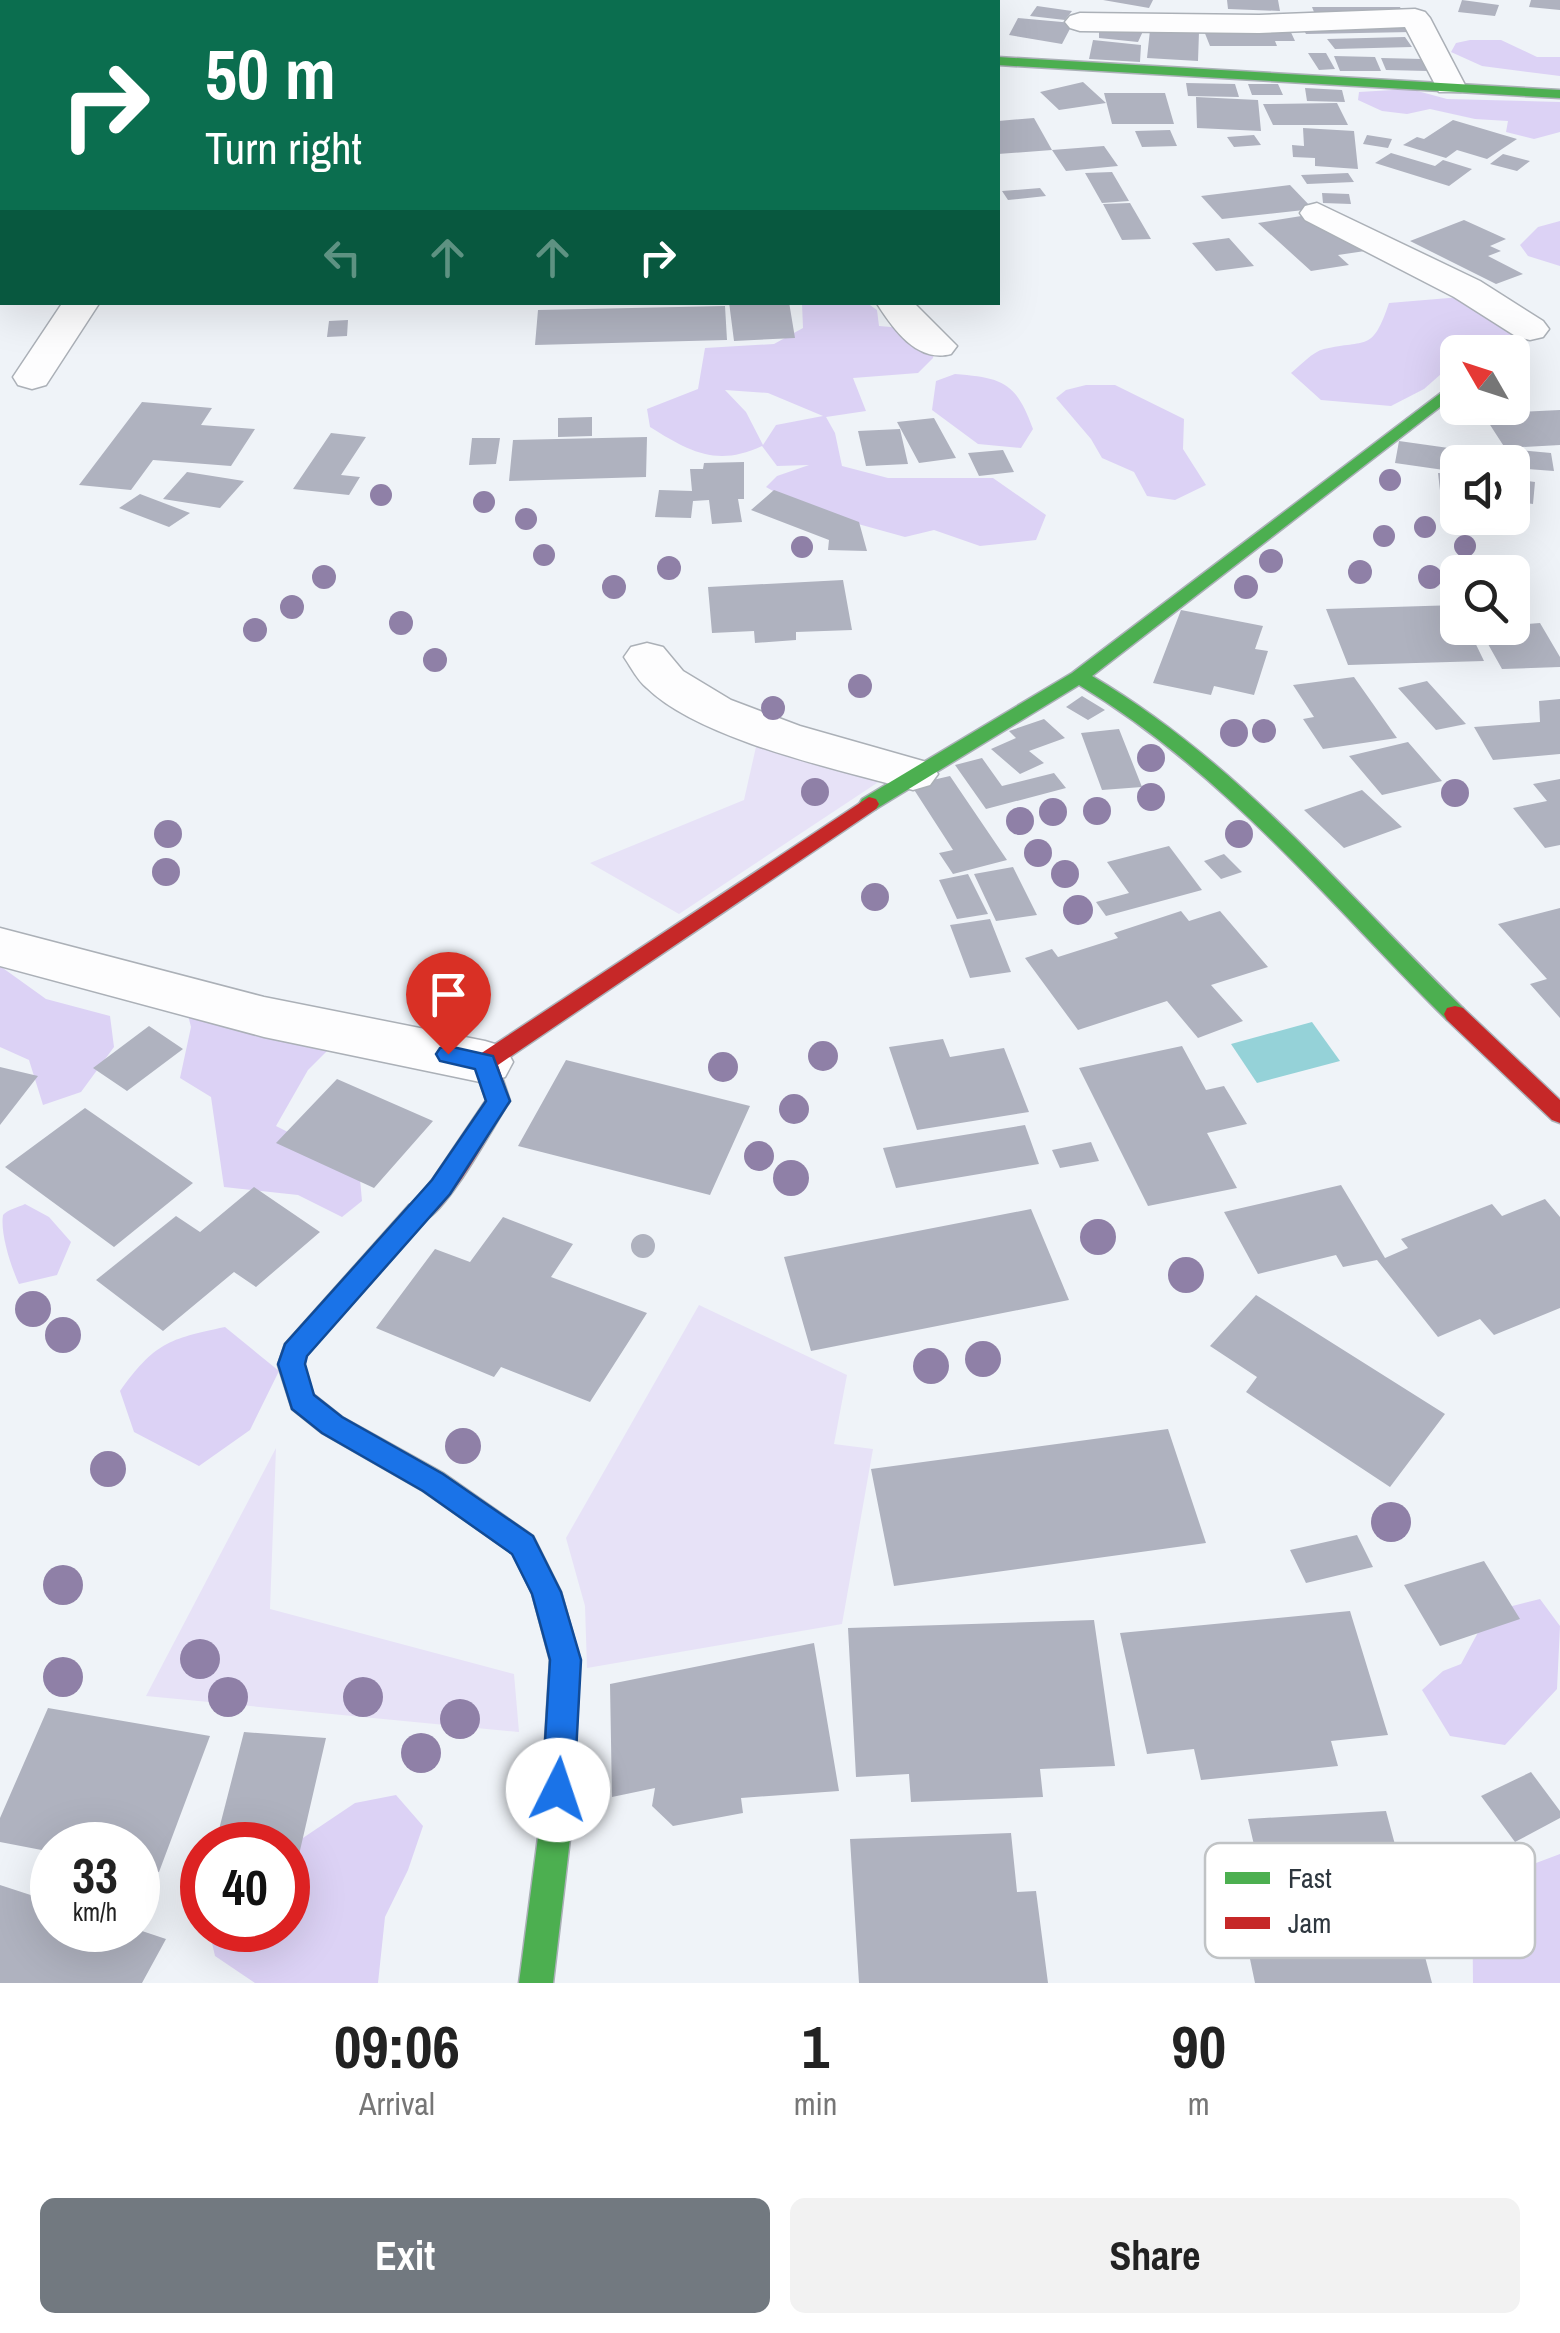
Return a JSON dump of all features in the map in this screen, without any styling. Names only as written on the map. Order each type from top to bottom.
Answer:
[{"type":"street","points":[[1070,66],[1069,14],[1259,24],[1414,18],[1450,85]]},
{"type":"street","points":[[1000,61],[1560,94]]},
{"type":"street","points":[[1317,213],[1467,289],[1530,329]]},
{"type":"street","points":[[1522,335],[1560,302]]},
{"type":"street","points":[[32,377],[80,305]]},
{"type":"street","points":[[896,305],[907,322],[938,346]]},
{"type":"street","points":[[0,947],[264,1016],[485,1062],[554,1011],[914,774],[1079,677],[1440,399]]},
{"type":"street","points":[[646,657],[666,682],[698,703],[778,733],[914,774]]},
{"type":"street","points":[[1079,677],[1114,694],[1169,730],[1234,783],[1332,890],[1560,1114]]},
{"type":"street","points":[[485,1062],[498,1101],[441,1187],[294,1352],[292,1364],[302,1401],[332,1425],[433,1482],[522,1545],[546,1592],[566,1660],[556,1822],[536,1983]]},
{"type":"shaded area","points":[[1501,40],[1537,57],[1560,57],[1560,76],[1482,66],[1451,52],[1456,43]]},
{"type":"shaded area","points":[[1410,89],[1447,99],[1560,102],[1560,132],[1534,139],[1506,132],[1508,121],[1475,119],[1430,109],[1407,114],[1382,111],[1358,100],[1359,92]]},
{"type":"shaded area","points":[[1560,221],[1560,266],[1528,256],[1520,245],[1538,227]]},
{"type":"shaded area","points":[[1473,296],[1541,334],[1440,335],[1440,375],[1424,389],[1391,406],[1321,400],[1291,373],[1320,351],[1372,337],[1389,303]]},
{"type":"shaded area","points":[[802,305],[870,305],[877,310],[879,326],[938,331],[933,358],[918,373],[853,378],[866,411],[826,417],[835,433],[842,466],[888,478],[993,478],[1046,515],[1036,540],[980,546],[934,530],[905,537],[804,509],[766,487],[777,476],[809,465],[777,466],[762,446],[731,455],[704,454],[650,427],[647,409],[698,389],[705,348],[774,344],[803,328]],"holes":[[[725,390],[768,393],[823,416],[776,425],[763,445],[746,412]]]},
{"type":"shaded area","points":[[955,374],[996,381],[1014,392],[1033,429],[1021,448],[978,444],[932,410],[936,381]]},
{"type":"shaded area","points":[[1115,385],[1184,419],[1183,449],[1206,485],[1175,500],[1147,496],[1134,472],[1102,458],[1056,398],[1066,390]]},
{"type":"shaded area","points":[[758,738],[886,777],[679,914],[590,863],[744,800]]},
{"type":"shaded area","points":[[0,966],[46,999],[110,1016],[114,1047],[81,1092],[43,1105],[29,1060],[0,1047]]},
{"type":"shaded area","points":[[227,995],[266,997],[318,1016],[328,1050],[308,1070],[276,1126],[359,1168],[362,1201],[342,1217],[298,1195],[224,1187],[211,1097],[180,1078],[191,1027],[187,1011]]},
{"type":"shaded area","points":[[25,1204],[49,1217],[71,1242],[57,1275],[19,1284],[2,1222],[3,1215]]},
{"type":"shaded area","points":[[699,1305],[847,1375],[834,1444],[873,1449],[842,1624],[587,1668],[585,1606],[566,1538]]},
{"type":"shaded area","points":[[225,1327],[279,1371],[250,1430],[199,1466],[134,1432],[120,1391],[143,1362],[164,1346],[189,1335]]},
{"type":"shaded area","points":[[276,1448],[270,1609],[514,1674],[519,1732],[146,1696]]},
{"type":"shaded area","points":[[1540,1599],[1560,1626],[1557,1689],[1505,1745],[1450,1736],[1422,1690],[1443,1671],[1461,1664],[1489,1612]]},
{"type":"shaded area","points":[[396,1795],[423,1826],[408,1870],[385,1917],[378,1983],[255,1983],[215,1956],[214,1952],[310,1952],[310,1833],[355,1803]]},
{"type":"shaded area","points":[[1560,1854],[1560,1983],[1473,1983],[1473,1958],[1535,1958],[1535,1863]]},
{"type":"water","points":[[1312,1022],[1340,1061],[1257,1083],[1231,1044]]},
{"type":"building","points":[[1103,0],[1153,0],[1149,8]]},
{"type":"building","points":[[1227,0],[1278,0],[1280,11],[1228,9]]},
{"type":"building","points":[[1462,0],[1499,5],[1495,16],[1458,12]]},
{"type":"building","points":[[1531,0],[1560,0],[1560,10],[1529,7]]},
{"type":"building","points":[[1037,6],[1072,11],[1065,20],[1030,16]]},
{"type":"building","points":[[1312,7],[1400,7],[1405,17],[1316,17]]},
{"type":"building","points":[[1018,18],[1073,23],[1062,44],[1009,35]]},
{"type":"building","points":[[1406,21],[1412,32],[1306,34],[1300,23]]},
{"type":"building","points":[[1099,25],[1144,29],[1138,42],[1099,38]]},
{"type":"building","points":[[1202,26],[1288,26],[1295,41],[1275,41],[1277,46],[1210,46]]},
{"type":"building","points":[[1150,30],[1199,32],[1198,61],[1147,58]]},
{"type":"building","points":[[1405,37],[1412,47],[1335,49],[1327,39]]},
{"type":"building","points":[[1093,40],[1141,45],[1140,62],[1089,59]]},
{"type":"building","points":[[1308,53],[1326,53],[1335,69],[1319,70]]},
{"type":"building","points":[[1334,56],[1375,57],[1381,71],[1340,71]]},
{"type":"building","points":[[1381,58],[1423,59],[1428,71],[1386,70]]},
{"type":"building","points":[[1083,82],[1106,103],[1059,110],[1040,92]]},
{"type":"building","points":[[1186,83],[1235,84],[1239,97],[1188,96]]},
{"type":"building","points":[[1248,84],[1278,84],[1283,95],[1252,95]]},
{"type":"building","points":[[1305,88],[1342,90],[1345,102],[1307,101]]},
{"type":"building","points":[[1104,93],[1165,93],[1174,124],[1112,124]]},
{"type":"building","points":[[1196,97],[1258,100],[1261,131],[1197,128]]},
{"type":"building","points":[[1337,103],[1348,125],[1273,125],[1263,104]]},
{"type":"building","points":[[1034,118],[1052,150],[1000,154],[1000,121]]},
{"type":"building","points":[[1453,120],[1517,139],[1487,159],[1457,150],[1446,158],[1403,145],[1417,137],[1424,139]]},
{"type":"building","points":[[1303,128],[1354,131],[1358,169],[1315,166],[1315,158],[1293,157],[1292,145],[1304,146]]},
{"type":"building","points":[[1170,130],[1177,146],[1142,147],[1135,131]]},
{"type":"building","points":[[1254,135],[1261,145],[1234,147],[1227,137]]},
{"type":"building","points":[[1367,135],[1392,139],[1388,148],[1363,144]]},
{"type":"building","points":[[1104,146],[1118,166],[1066,171],[1052,150]]},
{"type":"building","points":[[1391,153],[1435,166],[1443,160],[1472,169],[1449,186],[1375,163]]},
{"type":"building","points":[[1503,154],[1530,161],[1517,171],[1490,164]]},
{"type":"building","points":[[1112,172],[1129,201],[1102,203],[1085,173]]},
{"type":"building","points":[[1348,173],[1354,182],[1307,184],[1301,175]]},
{"type":"building","points":[[1290,185],[1313,209],[1222,219],[1201,196]]},
{"type":"building","points":[[1040,188],[1046,196],[1008,200],[1002,191]]},
{"type":"building","points":[[1322,193],[1349,194],[1351,204],[1323,203]]},
{"type":"building","points":[[1130,203],[1151,239],[1122,240],[1103,204]]},
{"type":"building","points":[[1314,214],[1365,251],[1338,255],[1349,265],[1311,271],[1258,223]]},
{"type":"building","points":[[1464,220],[1506,239],[1490,246],[1501,251],[1488,256],[1523,274],[1496,284],[1410,241]]},
{"type":"building","points":[[1229,238],[1254,266],[1216,271],[1192,243]]},
{"type":"building","points":[[729,305],[790,305],[795,338],[734,341]]},
{"type":"building","points":[[725,306],[727,340],[535,345],[538,310]]},
{"type":"building","points":[[348,320],[347,336],[327,337],[329,321]]},
{"type":"building","points":[[142,402],[212,408],[201,425],[255,429],[231,466],[153,460],[131,490],[79,485]]},
{"type":"building","points":[[1560,410],[1560,445],[1503,445],[1490,425],[1530,425],[1530,412]]},
{"type":"building","points":[[592,417],[592,436],[558,437],[558,418]]},
{"type":"building","points":[[934,418],[956,458],[919,463],[897,422]]},
{"type":"building","points":[[900,429],[908,464],[866,466],[858,431]]},
{"type":"building","points":[[331,433],[366,437],[341,475],[360,477],[349,495],[293,489]]},
{"type":"building","points":[[647,437],[646,477],[509,481],[513,440]]},
{"type":"building","points":[[472,438],[500,438],[496,464],[469,465]]},
{"type":"building","points":[[1399,441],[1440,447],[1440,469],[1395,463]]},
{"type":"building","points":[[1003,450],[1014,472],[979,476],[968,453]]},
{"type":"building","points":[[1530,451],[1551,453],[1554,471],[1530,469]]},
{"type":"building","points":[[744,462],[744,499],[738,499],[742,522],[712,524],[709,500],[693,501],[691,518],[655,517],[659,490],[692,491],[690,469],[703,469],[704,463]]},
{"type":"building","points":[[187,472],[244,481],[220,508],[163,499]]},
{"type":"building","points":[[1530,481],[1535,482],[1533,504],[1530,504]]},
{"type":"building","points":[[774,490],[859,522],[867,551],[828,550],[829,540],[751,510]]},
{"type":"building","points":[[140,494],[190,513],[169,527],[119,508]]},
{"type":"building","points":[[843,580],[852,630],[796,632],[796,640],[755,643],[754,631],[712,633],[708,587]]},
{"type":"building","points":[[1440,606],[1440,645],[1476,645],[1484,661],[1348,665],[1326,609]]},
{"type":"building","points":[[1181,610],[1263,626],[1255,649],[1268,651],[1254,695],[1214,686],[1211,695],[1153,683]]},
{"type":"building","points":[[1540,623],[1560,657],[1560,667],[1502,669],[1489,645],[1530,645],[1530,624]]},
{"type":"building","points":[[1354,677],[1397,738],[1323,749],[1303,719],[1314,717],[1293,685]]},
{"type":"building","points":[[1427,681],[1466,724],[1436,730],[1398,688]]},
{"type":"building","points":[[1082,696],[1105,710],[1088,720],[1066,707]]},
{"type":"building","points":[[1560,699],[1560,754],[1493,760],[1474,727],[1540,722],[1539,701]]},
{"type":"building","points":[[1044,719],[1065,738],[1029,751],[1044,763],[1020,774],[991,749],[1016,738],[1009,731]]},
{"type":"building","points":[[1119,729],[1142,787],[1102,790],[1081,733]]},
{"type":"building","points":[[1408,742],[1442,781],[1382,795],[1349,756]]},
{"type":"building","points":[[982,758],[1002,786],[1054,773],[1066,788],[986,809],[955,765]]},
{"type":"building","points":[[950,776],[1007,860],[953,874],[939,853],[953,850],[911,785]]},
{"type":"building","points":[[1560,779],[1560,845],[1545,848],[1513,808],[1547,801],[1533,784]]},
{"type":"building","points":[[1362,790],[1402,827],[1344,848],[1304,810]]},
{"type":"building","points":[[1169,846],[1202,890],[1106,916],[1096,902],[1129,893],[1107,862]]},
{"type":"building","points":[[1224,854],[1242,872],[1221,879],[1204,861]]},
{"type":"building","points":[[1013,867],[1037,915],[996,921],[974,874]]},
{"type":"building","points":[[968,874],[988,914],[957,919],[939,880]]},
{"type":"building","points":[[1560,908],[1560,1018],[1530,984],[1547,979],[1498,924]]},
{"type":"building","points":[[1181,911],[1189,921],[1220,911],[1268,967],[1211,985],[1243,1021],[1198,1038],[1167,1001],[1078,1030],[1025,958],[1052,949],[1058,957],[1118,938],[1114,933]]},
{"type":"building","points":[[990,919],[1011,972],[970,978],[950,925]]},
{"type":"building","points":[[149,1026],[183,1049],[127,1091],[93,1068]]},
{"type":"building","points":[[943,1039],[950,1057],[1004,1048],[1029,1112],[917,1130],[889,1047]]},
{"type":"building","points":[[1182,1046],[1206,1090],[1224,1086],[1247,1124],[1207,1133],[1237,1188],[1148,1206],[1079,1068]]},
{"type":"building","points":[[566,1060],[750,1106],[710,1195],[518,1146]]},
{"type":"building","points":[[0,1067],[38,1076],[0,1125]]},
{"type":"building","points":[[337,1079],[433,1121],[374,1188],[276,1143]]},
{"type":"building","points":[[85,1108],[193,1183],[114,1247],[5,1167]]},
{"type":"building","points":[[1025,1125],[1039,1164],[896,1188],[883,1148]]},
{"type":"building","points":[[1091,1142],[1099,1161],[1060,1168],[1052,1150]]},
{"type":"building","points":[[1341,1185],[1385,1258],[1408,1248],[1401,1239],[1492,1204],[1502,1216],[1545,1199],[1560,1217],[1560,1308],[1494,1335],[1480,1319],[1438,1337],[1377,1260],[1343,1267],[1336,1255],[1258,1274],[1224,1212]]},
{"type":"building","points":[[254,1187],[320,1232],[256,1287],[234,1272],[163,1331],[96,1280],[176,1216],[200,1232]]},
{"type":"building","points":[[1031,1209],[1069,1300],[811,1351],[784,1257]]},
{"type":"building","points":[[503,1217],[573,1244],[551,1277],[647,1313],[590,1402],[501,1367],[494,1377],[376,1328],[435,1249],[470,1262]]},
{"type":"building","points":[[643,1234],[655,1246],[643,1258],[631,1246]]},
{"type":"building","points":[[1256,1295],[1445,1414],[1390,1487],[1246,1392],[1257,1377],[1210,1346]]},
{"type":"building","points":[[1168,1429],[1206,1543],[894,1586],[871,1469]]},
{"type":"building","points":[[1357,1535],[1373,1567],[1306,1583],[1290,1550]]},
{"type":"building","points":[[1484,1561],[1520,1619],[1440,1646],[1404,1585]]},
{"type":"building","points":[[1350,1611],[1388,1735],[1331,1741],[1338,1766],[1201,1780],[1194,1749],[1147,1754],[1120,1633]]},
{"type":"building","points":[[1094,1620],[1115,1766],[1040,1769],[1043,1797],[911,1802],[909,1774],[856,1777],[848,1628]]},
{"type":"building","points":[[814,1643],[839,1791],[741,1798],[743,1813],[673,1826],[652,1806],[655,1788],[612,1797],[610,1684]]},
{"type":"building","points":[[48,1708],[210,1736],[160,1869],[160,1822],[30,1822],[30,1848],[0,1842],[0,1818]]},
{"type":"building","points":[[244,1732],[326,1738],[307,1822],[221,1822]]},
{"type":"building","points":[[1531,1772],[1560,1811],[1560,1818],[1515,1842],[1481,1796]]},
{"type":"building","points":[[1386,1811],[1395,1843],[1254,1843],[1248,1819]]},
{"type":"building","points":[[1011,1833],[1017,1892],[1036,1891],[1048,1983],[859,1983],[850,1839]]},
{"type":"building","points":[[0,1885],[30,1895],[30,1952],[159,1952],[142,1983],[0,1983]]},
{"type":"building","points":[[1250,1958],[1425,1958],[1432,1983],[1255,1983]]},
{"type":"traffic: fast","points":[[1000,61],[1560,94]]},
{"type":"traffic: fast","points":[[869,804],[1079,677],[1440,399]]},
{"type":"traffic: fast","points":[[1079,677],[1134,709],[1232,788],[1455,1014]]},
{"type":"traffic: fast","points":[[418,1212],[294,1352],[291,1365],[302,1401],[332,1425],[433,1482],[523,1545],[546,1592],[565,1660],[556,1822],[536,1983]]},
{"type":"traffic: jam","points":[[418,1212],[441,1187],[498,1101],[485,1062],[869,804]]},
{"type":"traffic: jam","points":[[1455,1014],[1560,1114]]},
{"type":"route","points":[[448,1054],[485,1062],[498,1101],[441,1187],[294,1352],[294,1380],[302,1401],[332,1425],[433,1482],[522,1545],[546,1592],[566,1660],[558,1790]]}]
